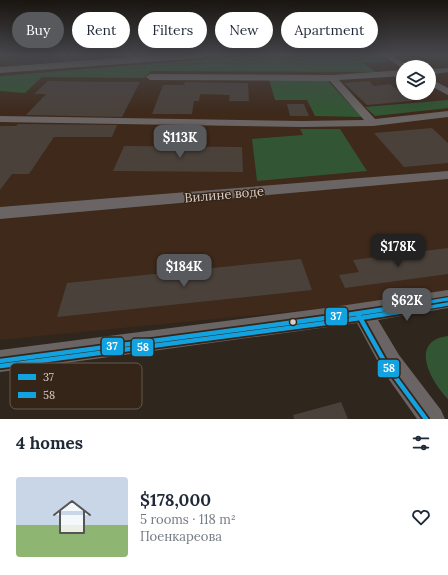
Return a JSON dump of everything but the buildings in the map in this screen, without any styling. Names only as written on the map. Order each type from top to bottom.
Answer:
[{"type":"street","points":[[150,76],[332,78],[381,75]]},
{"type":"street","points":[[332,78],[373,122]]},
{"type":"street","points":[[436,85],[448,92]]},
{"type":"street","points":[[0,119],[302,124],[373,122],[448,114]]},
{"type":"street","name":"Вилине воде","points":[[0,213],[448,175]]},
{"type":"street","points":[[0,361],[448,300]]},
{"type":"street","points":[[362,312],[391,363],[432,419]]},
{"type":"shaded area","points":[[0,75],[396,75],[396,100],[436,100],[436,75],[448,75],[448,292],[369,304],[0,340]]},
{"type":"green space","points":[[18,75],[147,75],[144,78],[42,77],[25,93],[0,91],[0,76]]},
{"type":"green space","points":[[269,79],[327,80],[362,117],[315,116],[307,100],[275,100]]},
{"type":"green space","points":[[448,100],[448,108],[375,116],[365,107]]},
{"type":"green space","points":[[300,129],[340,129],[367,171],[257,181],[252,139],[303,135]]},
{"type":"green space","points":[[448,336],[448,399],[441,392],[430,373],[426,354],[429,346],[436,339]]},
{"type":"transit line","name":"37","points":[[0,361],[333,317],[448,299]]},
{"type":"transit line","name":"58","points":[[24,363],[334,322],[448,304]]},
{"type":"transit line","name":"58","points":[[358,314],[387,366],[426,419]]},
{"type":"transit line","name":"58","points":[[1,366],[10,365]]}]
